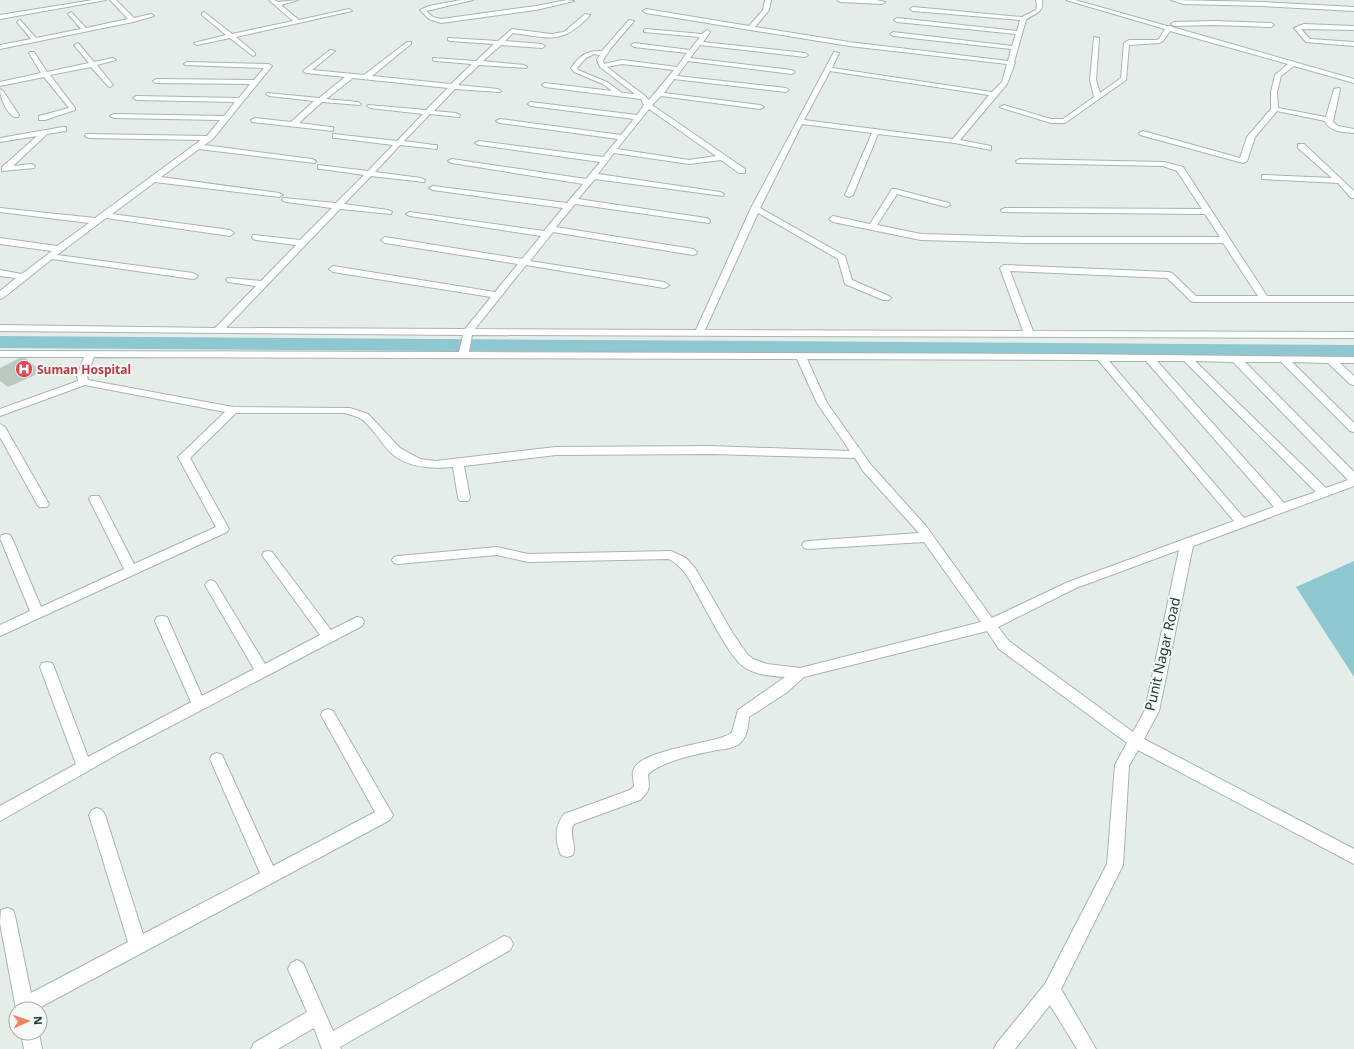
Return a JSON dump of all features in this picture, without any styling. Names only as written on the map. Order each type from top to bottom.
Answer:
[{"type":"street","points":[[0,12],[77,0]]},
{"type":"street","points":[[0,17],[103,0]]},
{"type":"street","points":[[113,0],[133,20]]},
{"type":"street","points":[[274,2],[296,0]]},
{"type":"street","points":[[470,0],[423,10],[426,16],[441,21],[536,8],[571,1]]},
{"type":"street","points":[[526,0],[536,8]]},
{"type":"street","points":[[751,28],[766,10],[768,0]]},
{"type":"street","points":[[840,0],[882,2]]},
{"type":"street","points":[[955,141],[1005,83],[1012,63],[1023,19],[1028,14],[1038,11],[1040,6],[1039,0]]},
{"type":"street","points":[[1069,0],[1354,74]]},
{"type":"street","points":[[1083,0],[1354,81]]},
{"type":"street","points":[[1174,0],[1184,2],[1263,4],[1354,9]]},
{"type":"street","points":[[274,2],[298,22]]},
{"type":"street","points":[[913,9],[1023,19]]},
{"type":"street","points":[[197,43],[349,11]]},
{"type":"street","points":[[646,11],[849,44],[1012,63]]},
{"type":"street","points":[[72,14],[86,30]]},
{"type":"street","points":[[204,14],[253,54]]},
{"type":"street","points":[[218,331],[453,86],[512,31],[551,36],[566,33],[587,15]]},
{"type":"street","points":[[0,47],[151,16]]},
{"type":"street","points":[[897,20],[1019,33]]},
{"type":"street","points":[[631,21],[600,59],[602,66],[643,98],[648,105],[742,171]]},
{"type":"street","points":[[20,22],[35,40]]},
{"type":"street","points":[[1004,107],[1051,121],[1065,121],[1124,79],[1126,44],[1129,42],[1157,42],[1161,40],[1172,26],[1214,23],[1271,25]]},
{"type":"street","points":[[1354,28],[1304,26],[1297,28],[1308,41],[1354,44]]},
{"type":"street","points":[[463,356],[468,332],[706,34],[646,31]]},
{"type":"street","points":[[893,34],[1016,48]]},
{"type":"street","points":[[1096,38],[1093,80],[1098,97]]},
{"type":"street","points":[[450,39],[542,46]]},
{"type":"street","points":[[366,77],[409,43]]},
{"type":"street","points":[[699,44],[805,55]]},
{"type":"street","points":[[77,45],[110,85]]},
{"type":"street","points":[[634,45],[692,52]]},
{"type":"street","points":[[332,51],[306,71],[498,91]]},
{"type":"street","points":[[32,52],[45,74],[73,109],[42,118]]},
{"type":"street","points":[[604,53],[590,52],[582,56],[574,68],[576,71],[605,83],[621,94]]},
{"type":"street","points":[[699,333],[755,208],[836,53]]},
{"type":"street","points":[[436,59],[524,67]]},
{"type":"street","points":[[686,59],[792,72]]},
{"type":"street","points":[[0,84],[113,60]]},
{"type":"street","points":[[602,66],[622,62],[679,69]]},
{"type":"street","points":[[1143,133],[1243,161],[1252,137],[1275,109],[1274,92],[1278,75],[1294,62]]},
{"type":"street","points":[[0,296],[49,256],[209,138],[269,66],[187,64]]},
{"type":"street","points":[[828,68],[994,94]]},
{"type":"street","points":[[293,124],[320,100],[352,76]]},
{"type":"street","points":[[672,77],[786,90]]},
{"type":"street","points":[[156,81],[255,82]]},
{"type":"street","points":[[545,85],[643,98]]},
{"type":"street","points":[[1337,89],[1329,123],[1336,128],[1354,131]]},
{"type":"street","points":[[0,91],[15,115]]},
{"type":"street","points":[[269,94],[358,104]]},
{"type":"street","points":[[659,94],[760,107]]},
{"type":"street","points":[[136,98],[241,100]]},
{"type":"street","points":[[531,104],[639,117]]},
{"type":"street","points":[[370,106],[456,115]]},
{"type":"street","points":[[1275,109],[1329,120]]},
{"type":"street","points":[[114,116],[226,118]]},
{"type":"street","points":[[255,120],[330,129]]},
{"type":"street","points":[[500,121],[623,137]]},
{"type":"street","points":[[800,122],[955,141],[988,148]]},
{"type":"street","points":[[0,140],[63,129]]},
{"type":"street","points":[[849,195],[876,131]]},
{"type":"street","points":[[3,169],[45,132]]},
{"type":"street","points":[[89,136],[209,138]]},
{"type":"street","points":[[336,136],[434,147]]},
{"type":"street","points":[[479,143],[606,160]]},
{"type":"street","points":[[1301,146],[1340,181],[1354,196]]},
{"type":"street","points":[[198,147],[312,161]]},
{"type":"street","points":[[612,151],[689,162],[704,162],[723,157]]},
{"type":"street","points":[[452,161],[720,194]]},
{"type":"street","points":[[1020,161],[1164,164],[1180,169],[1264,299]]},
{"type":"street","points":[[3,169],[31,166]]},
{"type":"street","points":[[322,167],[370,172],[421,180]]},
{"type":"street","points":[[1265,177],[1340,181]]},
{"type":"street","points":[[154,179],[388,212]]},
{"type":"street","points":[[433,188],[706,221]]},
{"type":"street","points":[[872,227],[895,191],[946,205]]},
{"type":"street","points":[[755,208],[842,258],[848,282],[886,298]]},
{"type":"street","points":[[0,210],[96,221]]},
{"type":"street","points":[[1005,210],[1208,212]]},
{"type":"street","points":[[410,214],[693,252]]},
{"type":"street","points":[[104,215],[230,233]]},
{"type":"street","points":[[833,219],[921,237],[1025,240],[1226,240]]},
{"type":"street","points":[[256,237],[302,243]]},
{"type":"street","points":[[385,240],[664,285]]},
{"type":"street","points":[[0,241],[59,249]]},
{"type":"street","points":[[49,256],[193,276]]},
{"type":"street","points":[[1029,334],[1004,268],[1169,275],[1194,300],[1354,300]]},
{"type":"street","points":[[333,270],[498,295]]},
{"type":"street","points":[[0,273],[24,276]]},
{"type":"street","points":[[231,280],[263,284]]},
{"type":"street","points":[[0,328],[218,331],[1354,335]]},
{"type":"street","points":[[0,354],[1187,358],[1354,360]]},
{"type":"street","points":[[0,362],[16,354]]},
{"type":"street","points":[[84,382],[82,376],[90,355]]},
{"type":"street","points":[[801,357],[822,403],[867,468],[922,529],[1004,645],[1135,740],[1354,857]]},
{"type":"street","points":[[1101,358],[1242,523]]},
{"type":"street","points":[[1149,358],[1282,508]]},
{"type":"street","points":[[1187,358],[1324,493]]},
{"type":"street","points":[[398,560],[497,551],[528,558],[672,555],[682,561],[691,571],[733,644],[746,662],[756,667],[800,673],[990,625],[1072,585],[1354,481],[1236,359]]},
{"type":"street","points":[[1283,359],[1354,429]]},
{"type":"street","points":[[1331,360],[1354,382]]},
{"type":"street","points":[[0,413],[84,382],[233,410],[346,410],[364,416],[396,451],[417,462],[436,465],[556,451],[711,450],[858,455]]},
{"type":"street","points":[[0,631],[223,529],[184,457],[233,410]]},
{"type":"street","points":[[0,427],[43,504]]},
{"type":"street","points":[[458,463],[464,498]]},
{"type":"street","points":[[95,499],[131,571]]},
{"type":"street","points":[[808,546],[928,537]]},
{"type":"street","points":[[6,538],[38,614]]},
{"type":"street","name":"Punit Nagar Road","points":[[1003,1049],[1051,990],[1115,865],[1122,764],[1152,711],[1187,543]]},
{"type":"street","points":[[268,555],[328,637]]},
{"type":"street","points":[[211,585],[263,672]]},
{"type":"street","points":[[162,621],[199,705]]},
{"type":"street","points":[[0,814],[84,766],[358,622]]},
{"type":"street","points":[[47,667],[84,766]]},
{"type":"street","points":[[567,850],[564,824],[570,819],[635,795],[642,789],[640,772],[644,766],[676,755],[733,740],[741,731],[740,720],[743,714],[781,690],[800,673]]},
{"type":"street","points":[[36,1001],[385,815],[328,715]]},
{"type":"street","points":[[218,759],[270,876]]},
{"type":"street","points":[[97,815],[138,946]]},
{"type":"street","points":[[7,916],[24,1001]]},
{"type":"street","points":[[296,969],[330,1046],[504,944]]},
{"type":"street","points":[[1051,990],[1087,1049]]},
{"type":"street","points":[[260,1049],[317,1016]]},
{"type":"water","points":[[1354,561],[1354,677],[1296,587]]},
{"type":"building","points":[[20,358],[25,358],[42,372],[8,387],[0,381],[0,368]]},
{"type":"waterway","points":[[0,342],[1354,351]]},
{"type":"place","name":"Suman Hospital","points":[[24,369]]}]
